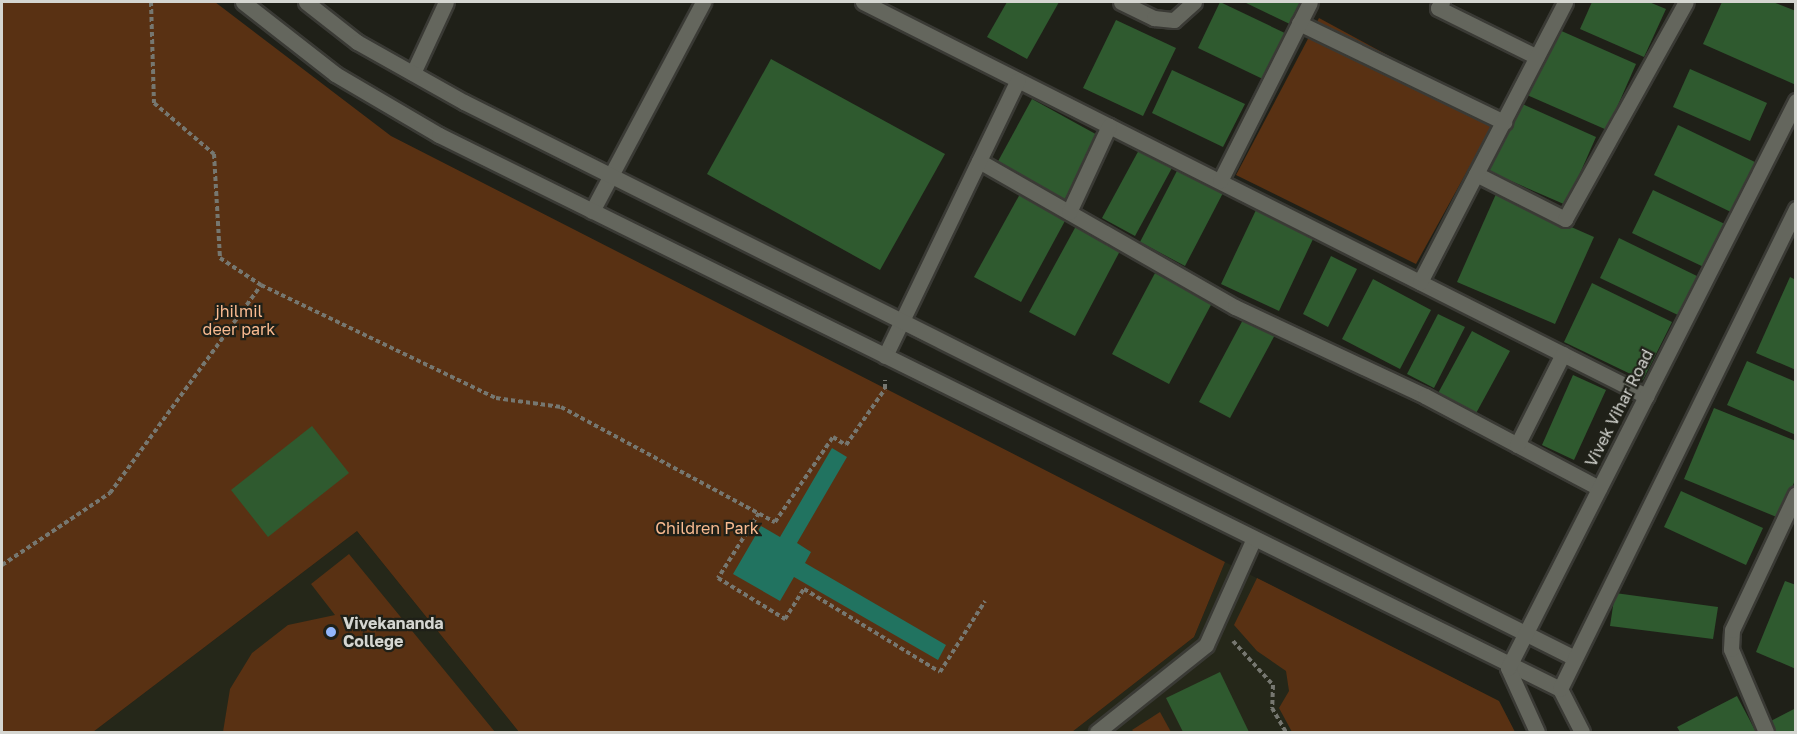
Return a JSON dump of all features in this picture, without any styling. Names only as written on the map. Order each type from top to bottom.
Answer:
[{"type":"street","points":[[243,2],[335,74],[439,135],[1560,689],[1582,732]]},
{"type":"street","points":[[306,2],[357,42],[611,176],[1575,658]]},
{"type":"street","points":[[413,73],[446,2]]},
{"type":"street","points":[[592,211],[703,2]]},
{"type":"street","points":[[863,2],[1646,396]]},
{"type":"street","points":[[1121,2],[1154,18],[1174,20],[1194,2]]},
{"type":"street","points":[[1220,181],[1310,2]]},
{"type":"street","points":[[1442,2],[1438,8],[1537,57]]},
{"type":"street","points":[[1420,282],[1565,2]]},
{"type":"street","points":[[1476,174],[1565,219],[1686,2]]},
{"type":"street","points":[[1299,23],[1504,122]]},
{"type":"street","points":[[885,356],[1018,80]]},
{"type":"street","name":"Vivek Vihar Road","points":[[1510,664],[1796,101]]},
{"type":"street","points":[[1069,212],[1109,126]]},
{"type":"street","points":[[979,161],[1235,307],[1517,445],[1599,488]]},
{"type":"street","points":[[1560,689],[1796,208]]},
{"type":"street","points":[[1517,445],[1563,354]]},
{"type":"street","points":[[1766,732],[1731,649],[1732,630],[1796,494]]},
{"type":"street","points":[[1097,732],[1206,645],[1254,538]]},
{"type":"street","points":[[1510,664],[1509,678],[1537,732]]},
{"type":"path","points":[[152,2],[154,103],[214,154],[220,258],[261,285],[496,398],[561,408],[775,522],[833,436],[846,446],[885,389],[885,356]]},
{"type":"path","points":[[2,566],[110,493],[261,285]]},
{"type":"path","points":[[759,513],[718,578],[785,619],[804,589],[940,672],[985,600]]},
{"type":"path","points":[[1206,645],[1235,641],[1273,685],[1272,708],[1286,732]]},
{"type":"shaded area","points":[[832,448],[847,457],[797,543],[811,552],[805,563],[946,645],[938,660],[794,577],[780,601],[733,574],[761,526],[780,537]]},
{"type":"shaded area","name":"Vivekananda College","points":[[357,531],[519,732],[93,732]]},
{"type":"shaded area","points":[[1225,562],[1499,701],[1515,732],[1072,732],[1194,637]]},
{"type":"green space","points":[[2,2],[215,2],[391,136],[1225,562],[1194,637],[1072,732],[519,732],[357,531],[93,732],[2,732]]},
{"type":"green space","points":[[1319,18],[1498,115],[1416,264],[1236,175]]},
{"type":"green space","name":"Vivekananda College","points":[[349,554],[495,732],[223,732],[230,689],[252,653],[288,625],[335,615],[311,584]]},
{"type":"green space","points":[[1257,578],[1499,701],[1515,732],[1292,732],[1279,708],[1289,691],[1286,671],[1257,651],[1234,625]]},
{"type":"green space","points":[[1160,712],[1171,732],[1134,732],[1132,730]]},
{"type":"building","points":[[1007,2],[1059,2],[1027,59],[987,37]]},
{"type":"building","points":[[1220,2],[1289,35],[1267,81],[1198,48]]},
{"type":"building","points":[[1244,2],[1309,2],[1296,27]]},
{"type":"building","points":[[1592,2],[1649,2],[1666,9],[1644,57],[1580,29]]},
{"type":"building","points":[[1722,2],[1773,2],[1796,11],[1796,85],[1703,44]]},
{"type":"building","points":[[1116,20],[1176,48],[1143,116],[1083,88]]},
{"type":"building","points":[[1557,29],[1636,64],[1607,130],[1527,95]]},
{"type":"building","points":[[771,59],[945,154],[880,270],[707,174]]},
{"type":"building","points":[[1690,69],[1767,103],[1750,141],[1673,107]]},
{"type":"building","points":[[1172,70],[1245,104],[1223,147],[1152,113]]},
{"type":"building","points":[[1032,99],[1101,137],[1065,203],[996,165]]},
{"type":"building","points":[[1518,102],[1596,137],[1566,205],[1488,171]]},
{"type":"building","points":[[1678,125],[1757,163],[1733,213],[1654,175]]},
{"type":"building","points":[[1140,148],[1173,166],[1135,236],[1102,218]]},
{"type":"building","points":[[1179,167],[1224,191],[1185,266],[1140,242]]},
{"type":"building","points":[[1653,190],[1729,226],[1708,269],[1632,233]]},
{"type":"building","points":[[1020,194],[1066,219],[1021,302],[974,277]]},
{"type":"building","points":[[1496,194],[1594,237],[1555,324],[1457,282]]},
{"type":"building","points":[[1256,210],[1314,237],[1279,311],[1221,284]]},
{"type":"building","points":[[1076,226],[1121,249],[1075,336],[1029,312]]},
{"type":"building","points":[[1619,238],[1699,277],[1680,316],[1600,278]]},
{"type":"building","points":[[1331,256],[1357,269],[1328,327],[1303,314]]},
{"type":"building","points":[[1155,273],[1212,303],[1169,384],[1112,354]]},
{"type":"building","points":[[1790,277],[1796,280],[1796,370],[1756,353]]},
{"type":"building","points":[[1373,279],[1431,310],[1400,369],[1342,339]]},
{"type":"building","points":[[1592,283],[1672,322],[1643,380],[1564,342]]},
{"type":"building","points":[[1438,314],[1465,327],[1434,388],[1407,374]]},
{"type":"building","points":[[1245,316],[1276,333],[1230,418],[1199,402]]},
{"type":"building","points":[[1472,331],[1510,351],[1474,417],[1436,397]]},
{"type":"building","points":[[1747,361],[1796,382],[1796,435],[1727,405]]},
{"type":"building","points":[[1573,375],[1606,390],[1574,460],[1542,445]]},
{"type":"building","points":[[1714,408],[1796,441],[1796,478],[1779,518],[1684,479]]},
{"type":"building","points":[[312,426],[349,473],[268,537],[231,490]]},
{"type":"building","points":[[1681,491],[1763,528],[1746,565],[1664,527]]},
{"type":"building","points":[[1785,581],[1796,585],[1796,669],[1756,652]]},
{"type":"building","points":[[1615,593],[1718,607],[1713,639],[1610,626]]},
{"type":"building","points":[[1220,672],[1249,732],[1183,732],[1166,698]]},
{"type":"building","points":[[1737,696],[1756,732],[1680,732],[1677,727]]},
{"type":"building","points":[[1796,708],[1796,732],[1774,732],[1769,722]]},
{"type":"place","name":"Vivekananda College","points":[[331,632]]},
{"type":"park label","name":"jhilmil deer park","points":[[239,320]]},
{"type":"park label","name":"Children Park","points":[[707,528]]}]
